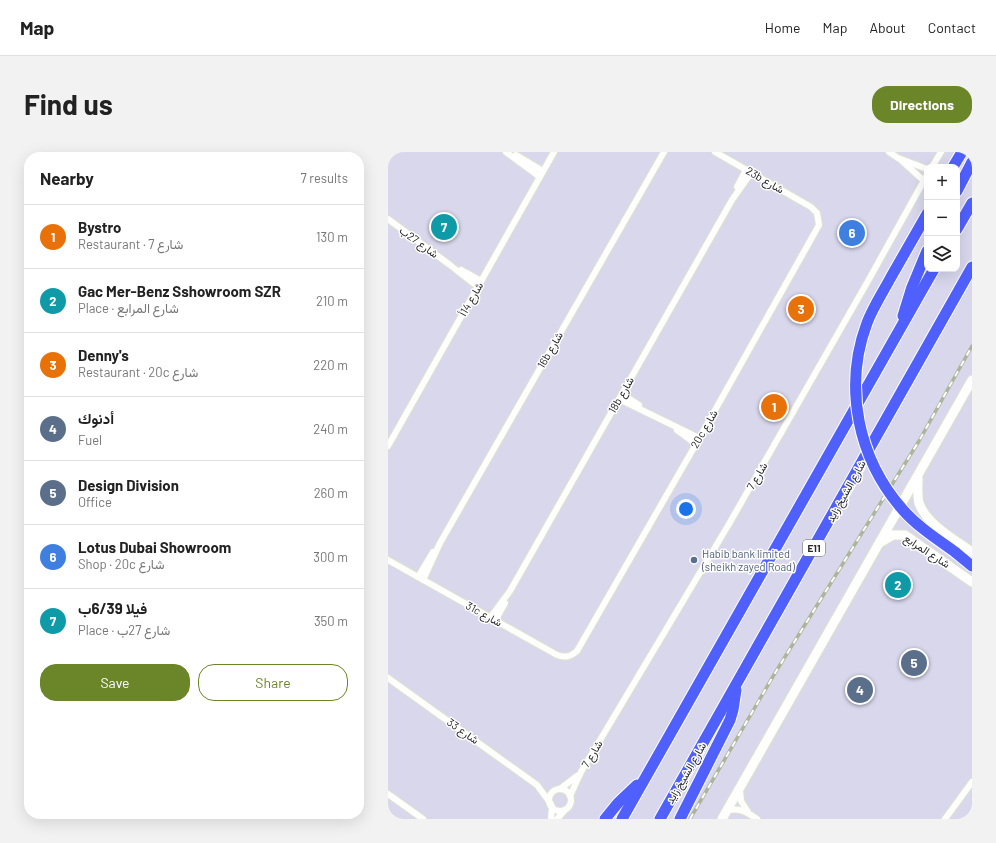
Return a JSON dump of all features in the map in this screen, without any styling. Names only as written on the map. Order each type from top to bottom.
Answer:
[{"type":"highway","points":[[960,185],[972,162]]},
{"type":"highway","points":[[960,224],[972,203]]},
{"type":"highway","points":[[924,219],[879,298],[867,323],[857,362],[855,389],[856,402],[864,442],[874,467],[887,490],[914,521],[972,566]]},
{"type":"highway","points":[[901,328],[912,287],[924,258]]},
{"type":"highway","points":[[622,819],[932,272]]},
{"type":"highway","name":"شارع الشيخ زايد","points":[[660,819],[970,272]]},
{"type":"highway","points":[[680,819],[730,720],[735,699],[736,686]]},
{"type":"highway","points":[[605,819],[618,803],[644,780]]},
{"type":"street","points":[[506,152],[542,174]]},
{"type":"street","points":[[511,152],[542,174]]},
{"type":"street","name":"شارع 14أ","points":[[388,446],[554,152]]},
{"type":"street","name":"23b شارع","points":[[715,152],[814,209]]},
{"type":"street","points":[[889,152],[924,177]]},
{"type":"street","points":[[934,164],[941,152]]},
{"type":"street","name":"16b شارع","points":[[418,577],[440,543],[662,154]]},
{"type":"street","points":[[898,158],[924,168]]},
{"type":"street","name":"18b شارع","points":[[493,619],[749,171]]},
{"type":"street","name":"شارع 7","points":[[570,796],[581,772],[729,524],[868,282],[924,180]]},
{"type":"street","name":"20c شارع","points":[[579,648],[818,229],[818,218],[814,209]]},
{"type":"street","name":"شارع 27ب","points":[[388,219],[450,265],[479,284]]},
{"type":"street","points":[[724,815],[972,380]]},
{"type":"street","points":[[621,397],[698,441]]},
{"type":"street","points":[[918,477],[918,494],[924,513],[933,524],[972,552]]},
{"type":"street","points":[[912,540],[912,530],[917,524],[924,521],[933,524]]},
{"type":"street","name":"شارع المرابع","points":[[879,543],[889,536],[897,534],[905,535],[972,582]]},
{"type":"street","name":"16b شارع","points":[[424,580],[440,543]]},
{"type":"street","name":"31c شارع","points":[[388,560],[557,655],[565,657],[570,656],[579,648]]},
{"type":"street","name":"شارع 33","points":[[388,678],[537,785],[544,789],[558,790]]},
{"type":"street","name":"شارع 7","points":[[558,790],[571,782],[581,772]]},
{"type":"street","points":[[946,819],[972,782]]},
{"type":"street","name":"شارع 33","points":[[537,785],[551,806]]},
{"type":"street","points":[[740,788],[739,794],[741,801],[749,813]]},
{"type":"street","points":[[551,819],[550,798],[553,792],[558,790],[566,791],[570,796],[571,802],[557,819]]},
{"type":"street","points":[[388,794],[423,819]]},
{"type":"street","points":[[551,806],[558,811],[565,810]]},
{"type":"street","points":[[724,815],[739,809],[749,813],[757,819]]},
{"type":"railway","points":[[690,819],[775,673],[919,441],[972,346]]},
{"type":"place","name":"فيلا 6/39ب","points":[[444,227]]},
{"type":"place","name":"Lotus Dubai Showroom","points":[[852,233]]},
{"type":"place","name":"Denny's","points":[[801,309]]},
{"type":"place","name":"Bystro","points":[[774,407]]},
{"type":"place","name":"Habib bank limited (sheikh zayed Road)","points":[[694,560]]},
{"type":"place","name":"Gac Mer-Benz Sshowroom SZR","points":[[898,585]]},
{"type":"place","name":"Design Division","points":[[914,663]]},
{"type":"place","name":"أدنوك","points":[[860,690]]}]
